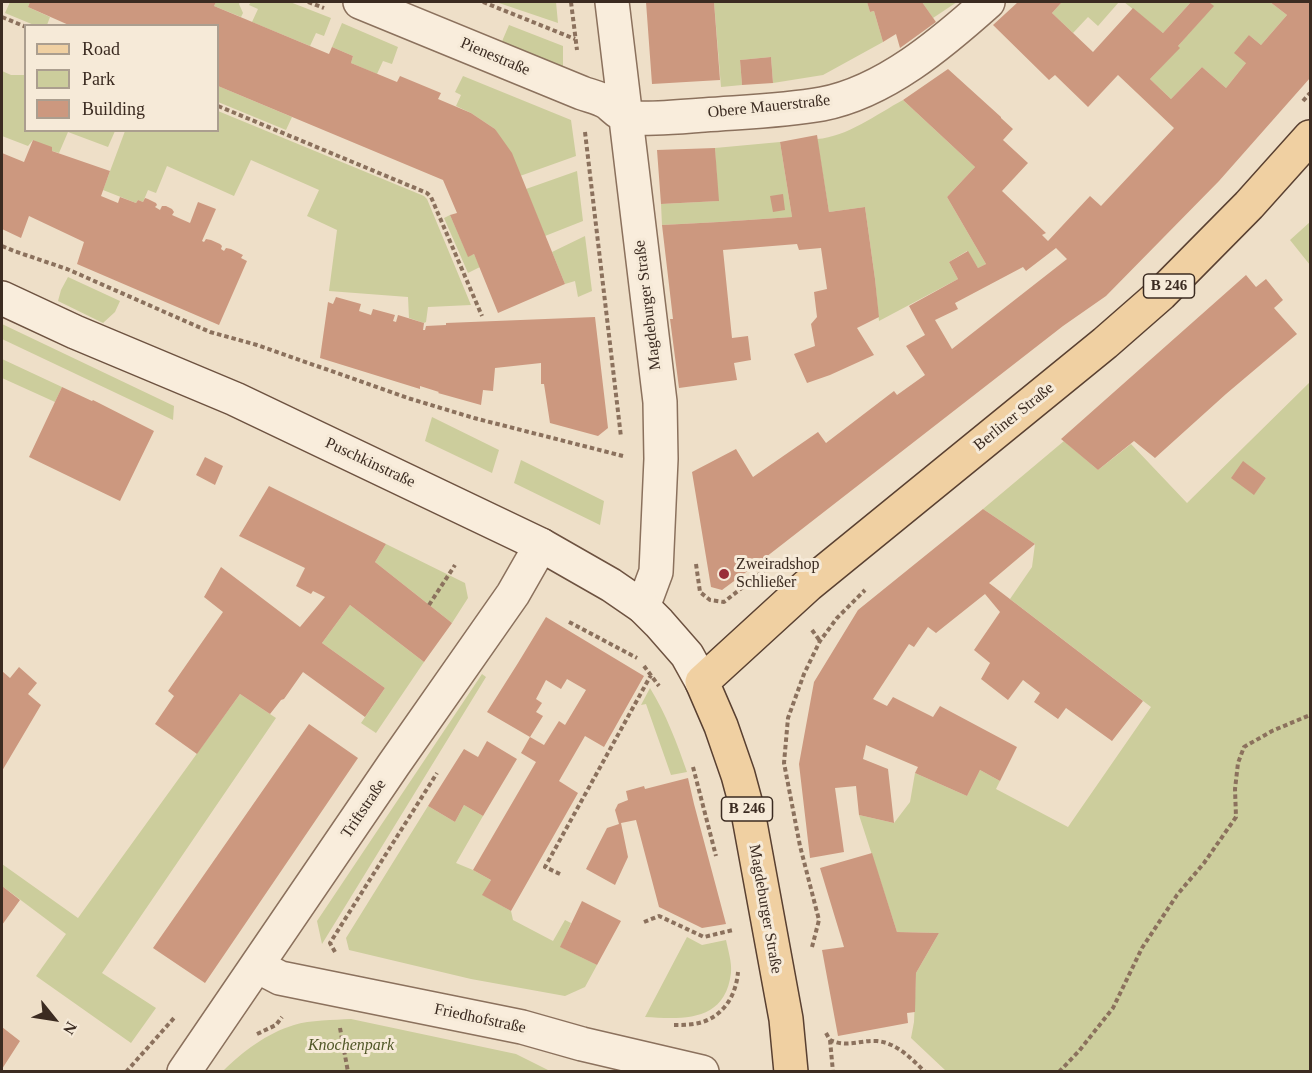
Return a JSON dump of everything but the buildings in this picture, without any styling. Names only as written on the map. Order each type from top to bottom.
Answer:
[{"type":"main road","name":"Berliner Straße","points":[[702,682],[808,585],[1105,343],[1161,294],[1311,137]]},
{"type":"main road","name":"Magdeburger Straße","points":[[702,682],[721,726],[738,775],[747,812],[786,1019],[791,1071]]},
{"type":"street","name":"Pienestraße","points":[[360,2],[605,101],[627,117]]},
{"type":"street","name":"Magdeburger Straße","points":[[612,2],[660,402],[661,459],[656,572],[643,607]]},
{"type":"street","name":"Obere Mauerstraße","points":[[627,117],[649,118],[773,110],[823,104],[852,96],[881,82],[920,58],[957,30],[988,2]]},
{"type":"street","name":"Puschkinstraße","points":[[2,298],[75,332],[235,399],[541,545],[595,575],[643,607],[687,655],[702,682]]},
{"type":"street","name":"Triftstraße","points":[[184,1071],[513,594],[541,545]]},
{"type":"street","name":"Friedhofstraße","points":[[257,966],[280,978],[522,1027],[582,1044],[702,1071]]},
{"type":"path","points":[[483,2],[575,39]]},
{"type":"path","points":[[571,2],[622,444]]},
{"type":"path","points":[[2,17],[24,26]]},
{"type":"path","points":[[1300,106],[1311,93]]},
{"type":"path","points":[[219,106],[427,193],[431,197],[482,316]]},
{"type":"path","points":[[2,246],[67,269],[210,332],[258,345],[411,399],[474,418],[623,456],[623,467]]},
{"type":"path","points":[[695,560],[700,592],[710,600],[724,602],[775,562]]},
{"type":"path","points":[[429,605],[455,565]]},
{"type":"path","points":[[812,948],[819,920],[800,846],[784,763],[788,718],[804,674],[820,641],[837,618],[871,585]]},
{"type":"path","points":[[569,621],[637,657],[664,692]]},
{"type":"path","points":[[560,874],[545,867],[651,675]]},
{"type":"path","points":[[1059,1071],[1079,1051],[1113,1008],[1142,948],[1177,895],[1204,863],[1236,817],[1235,789],[1238,763],[1245,747],[1272,731],[1311,715]]},
{"type":"path","points":[[692,763],[717,863]]},
{"type":"path","points":[[338,956],[330,944],[437,772]]},
{"type":"path","points":[[644,922],[659,916],[704,937],[734,930]]},
{"type":"path","points":[[670,1025],[699,1024],[718,1015],[730,1001],[737,984],[738,963]]},
{"type":"path","points":[[126,1071],[176,1016]]},
{"type":"path","points":[[823,1026],[830,1040],[833,1071]]},
{"type":"path","points":[[830,1040],[840,1044],[878,1041],[896,1047],[926,1071]]},
{"type":"green space","points":[[10,2],[30,2],[28,7],[50,17],[47,24],[32,24],[5,13]]},
{"type":"green space","points":[[216,2],[240,2],[243,13],[241,17],[214,6]]},
{"type":"green space","points":[[251,2],[290,2],[331,18],[324,36],[316,33],[310,46],[252,22],[258,9],[249,5]]},
{"type":"green space","points":[[496,2],[556,2],[558,23]]},
{"type":"green space","points":[[714,2],[867,2],[870,12],[874,11],[883,42],[823,75],[773,83],[771,57],[740,60],[742,85],[721,87]]},
{"type":"green space","points":[[922,2],[957,2],[933,18]]},
{"type":"green space","points":[[1062,2],[1119,2],[1098,26],[1088,17],[1073,33],[1052,13]]},
{"type":"green space","points":[[1124,2],[1191,2],[1163,33]]},
{"type":"green space","points":[[1209,2],[1270,2],[1287,15],[1261,45],[1249,35],[1246,63],[1226,88],[1202,67],[1171,99],[1150,79],[1213,6]]},
{"type":"green space","points":[[342,23],[398,47],[392,64],[383,61],[377,74],[351,63],[353,56],[332,47]]},
{"type":"green space","points":[[509,25],[563,46],[563,72],[500,46]]},
{"type":"green space","points":[[2,71],[11,75],[24,75],[24,132],[68,132],[59,153],[33,140],[28,146],[2,136]]},
{"type":"green space","points":[[463,76],[571,120],[576,156],[520,176],[495,129],[456,106],[461,95],[455,92]]},
{"type":"green space","points":[[219,86],[292,117],[286,130],[219,102]]},
{"type":"green space","points":[[903,100],[975,167],[947,197],[986,264],[978,268],[967,251],[949,262],[958,279],[879,321],[865,207],[829,212],[817,139],[851,129]]},
{"type":"green space","points":[[219,111],[424,196],[471,305],[428,307],[424,323],[409,318],[408,297],[329,291],[337,230],[307,216],[319,190],[251,160],[234,196],[167,166],[156,193],[148,190],[143,202],[138,200],[136,203],[103,190],[125,132],[219,132]]},
{"type":"green space","points":[[68,132],[115,132],[108,147]]},
{"type":"green space","points":[[780,142],[792,217],[662,225],[661,204],[718,201],[715,148]]},
{"type":"green space","points":[[577,171],[583,221],[545,236],[526,189]]},
{"type":"green space","points":[[450,215],[468,256],[474,254],[480,267],[468,273],[444,218]]},
{"type":"green space","points":[[1310,222],[1310,265],[1290,240]]},
{"type":"green space","points":[[585,236],[592,291],[578,297],[575,281],[565,284],[552,252]]},
{"type":"green space","points":[[68,277],[120,301],[115,312],[103,323],[58,301]]},
{"type":"green space","points":[[2,324],[174,406],[173,420],[2,339]]},
{"type":"green space","points":[[2,359],[62,387],[55,402],[2,378]]},
{"type":"green space","points":[[1310,382],[1310,1071],[946,1071],[911,1038],[916,973],[939,933],[897,932],[859,815],[894,823],[910,802],[915,773],[967,796],[980,770],[1000,781],[996,789],[1068,827],[1151,707],[1010,599],[1032,567],[1035,544],[983,509],[1064,441],[1098,470],[1131,444],[1187,503]],"holes":[[[1244,462],[1266,478],[1254,494]]]},
{"type":"green space","points":[[432,417],[499,450],[492,473],[425,441]]},
{"type":"green space","points":[[521,460],[604,501],[600,525],[514,483]]},
{"type":"green space","points":[[386,544],[465,583],[468,598],[452,623],[375,562]]},
{"type":"green space","points":[[350,605],[424,662],[376,733],[361,723],[385,688],[322,643]]},
{"type":"green space","points":[[482,674],[486,677],[322,944],[317,921]]},
{"type":"green space","points":[[650,688],[671,729],[687,772],[671,775],[646,704],[641,705]]},
{"type":"green space","points":[[240,694],[276,718],[102,973],[156,1008],[131,1043],[36,976],[66,934],[2,886],[2,864],[78,918]]},
{"type":"green space","points":[[464,805],[483,816],[456,863],[491,880],[483,895],[511,911],[513,920],[553,941],[565,920],[571,923],[561,947],[597,965],[585,987],[565,996],[471,979],[349,950],[346,938],[428,806],[455,822]]},
{"type":"green space","points":[[687,937],[702,945],[726,940],[731,969],[727,989],[720,1001],[711,1009],[700,1014],[673,1018],[645,1017]]},
{"type":"green space","name":"Knochenpark","points":[[351,1019],[516,1054],[550,1071],[223,1071],[255,1044],[284,1028],[307,1022]]},
{"type":"place","name":"Zweiradshop Schließer","points":[[724,574]]}]
